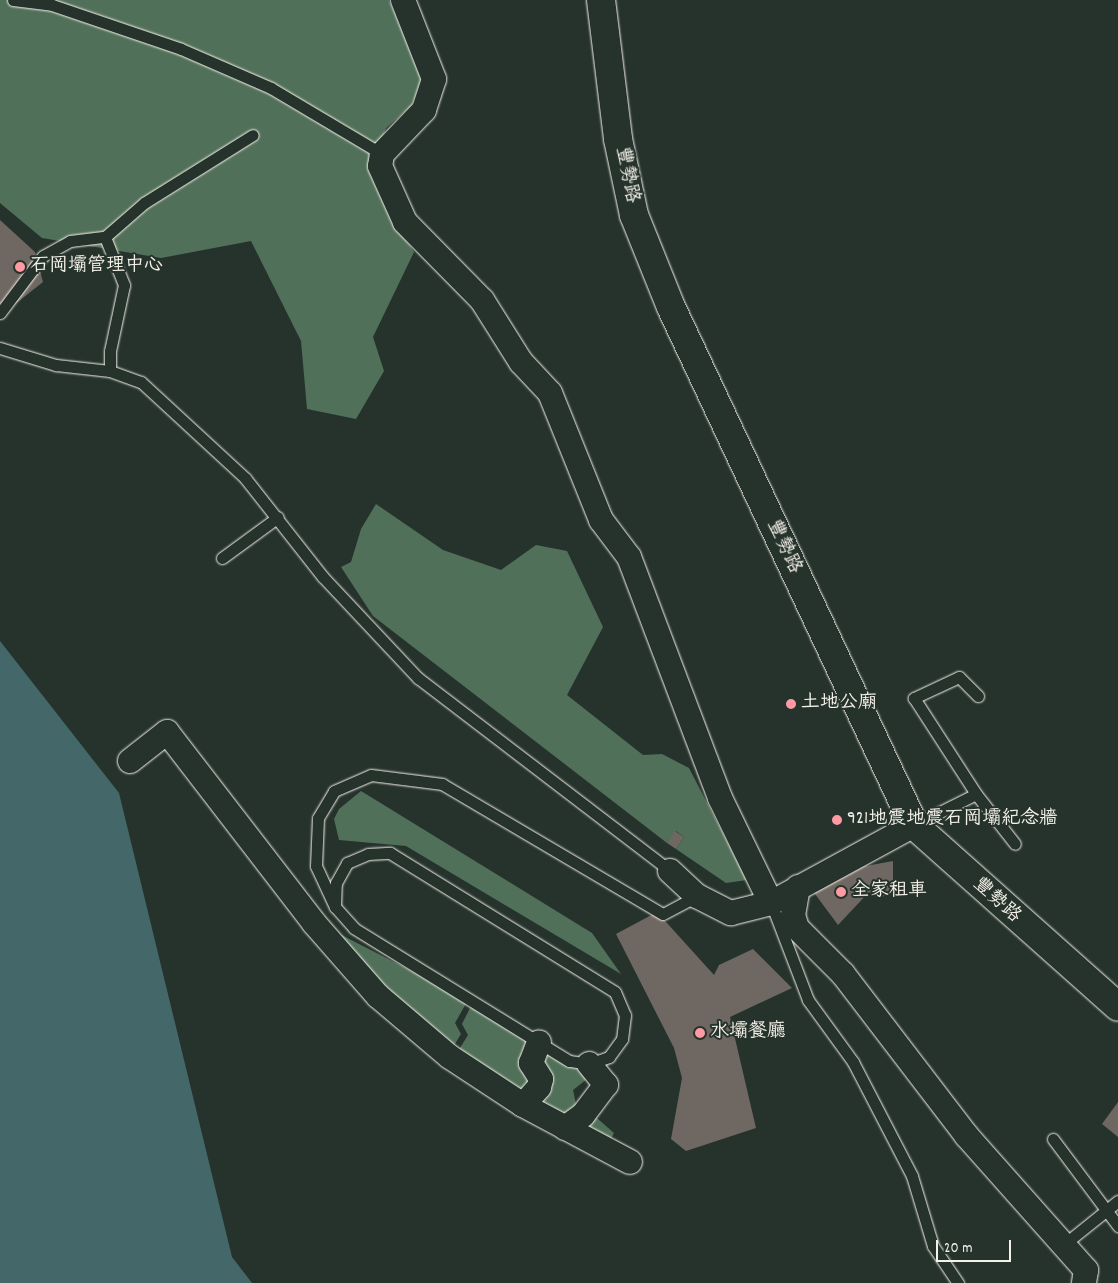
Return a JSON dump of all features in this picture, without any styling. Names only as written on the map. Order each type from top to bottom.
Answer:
[{"type":"street","points":[[403,0],[434,79],[424,110],[382,154],[380,166],[405,222],[482,300],[521,362],[550,394],[601,520],[629,557],[720,798],[771,903]]},
{"type":"street","name":"豐勢路","points":[[601,0],[618,139],[634,215],[671,307],[914,825],[1118,1007]]},
{"type":"street","points":[[130,761],[167,732],[314,923],[378,996],[450,1057],[523,1105],[630,1162]]},
{"type":"street","points":[[670,870],[697,896],[730,913],[771,903],[914,825]]},
{"type":"street","points":[[798,887],[793,915],[797,928],[843,974],[966,1135],[1062,1246],[1085,1277]]},
{"type":"street","points":[[523,1105],[539,1087],[541,1079],[531,1063],[539,1042]]},
{"type":"street","points":[[565,1128],[583,1115],[606,1085],[589,1064]]},
{"type":"lane","points":[[13,0],[52,5],[181,49],[271,88],[382,154]]},
{"type":"lane","points":[[0,312],[43,256],[70,241],[105,237],[144,204],[253,135]]},
{"type":"lane","points":[[105,237],[124,284],[110,351],[110,371]]},
{"type":"lane","points":[[0,348],[56,365],[110,371],[142,382],[200,432],[278,517],[322,577],[418,678],[670,870]]},
{"type":"lane","points":[[222,558],[278,517]]},
{"type":"lane","points":[[978,696],[959,677],[914,698],[976,794],[1015,844]]},
{"type":"lane","points":[[336,907],[336,883],[347,863],[368,854],[390,853],[581,971],[614,992],[625,1014],[622,1040],[609,1057],[589,1064],[569,1061],[354,928],[336,907],[316,866],[318,818],[334,791],[371,775],[442,784],[664,914],[697,896]]},
{"type":"lane","points":[[914,825],[976,794]]},
{"type":"lane","points":[[771,903],[808,1000],[853,1062],[912,1176],[934,1246],[958,1283]]},
{"type":"lane","points":[[1053,1138],[1118,1226]]},
{"type":"lane","points":[[1062,1246],[1118,1201]]},
{"type":"green space","points":[[0,0],[389,0],[423,78],[411,106],[386,128],[373,161],[386,208],[414,252],[373,337],[384,371],[356,419],[307,409],[301,341],[251,241],[161,258],[42,238],[0,203]]},
{"type":"green space","points":[[376,504],[443,550],[501,570],[536,545],[567,551],[603,627],[567,695],[643,755],[662,754],[689,768],[747,880],[726,883],[676,849],[684,837],[676,831],[667,843],[373,616],[341,567],[351,562],[361,529]]},
{"type":"green space","points":[[361,791],[592,933],[621,974],[406,846],[339,840],[334,819],[339,809]]},
{"type":"green space","points":[[324,926],[468,1000],[455,1023],[461,1034],[450,1052]]},
{"type":"green space","points":[[473,1002],[534,1042],[535,1075],[522,1101],[455,1056],[468,1035],[462,1024]]},
{"type":"green space","points":[[541,1047],[586,1068],[587,1079],[573,1090],[578,1114],[564,1123],[534,1097]]},
{"type":"green space","points":[[590,1112],[614,1133],[607,1146],[571,1127]]},
{"type":"water","points":[[0,641],[119,793],[232,1257],[252,1283],[0,1283]]},
{"type":"building","name":"石岡壩管理中心","points":[[0,220],[35,252],[43,282],[0,316]]},
{"type":"building","points":[[675,831],[684,837],[676,849],[667,843]]},
{"type":"building","name":"全家租車","points":[[893,861],[893,893],[878,898],[869,892],[838,925],[812,890],[855,868]]},
{"type":"building","name":"水壩餐廳","points":[[657,912],[714,975],[719,965],[753,949],[792,988],[730,1017],[756,1128],[686,1151],[671,1139],[682,1078],[674,1048],[616,934]]},
{"type":"building","points":[[1118,1102],[1118,1137],[1102,1124]]},
{"type":"place","name":"石岡壩管理中心","points":[[20,267]]},
{"type":"place","name":"土地公廟","points":[[791,704]]},
{"type":"place","name":"921地震地震石岡壩紀念牆","points":[[837,820]]},
{"type":"place","name":"全家租車","points":[[841,892]]},
{"type":"place","name":"水壩餐廳","points":[[700,1033]]}]
